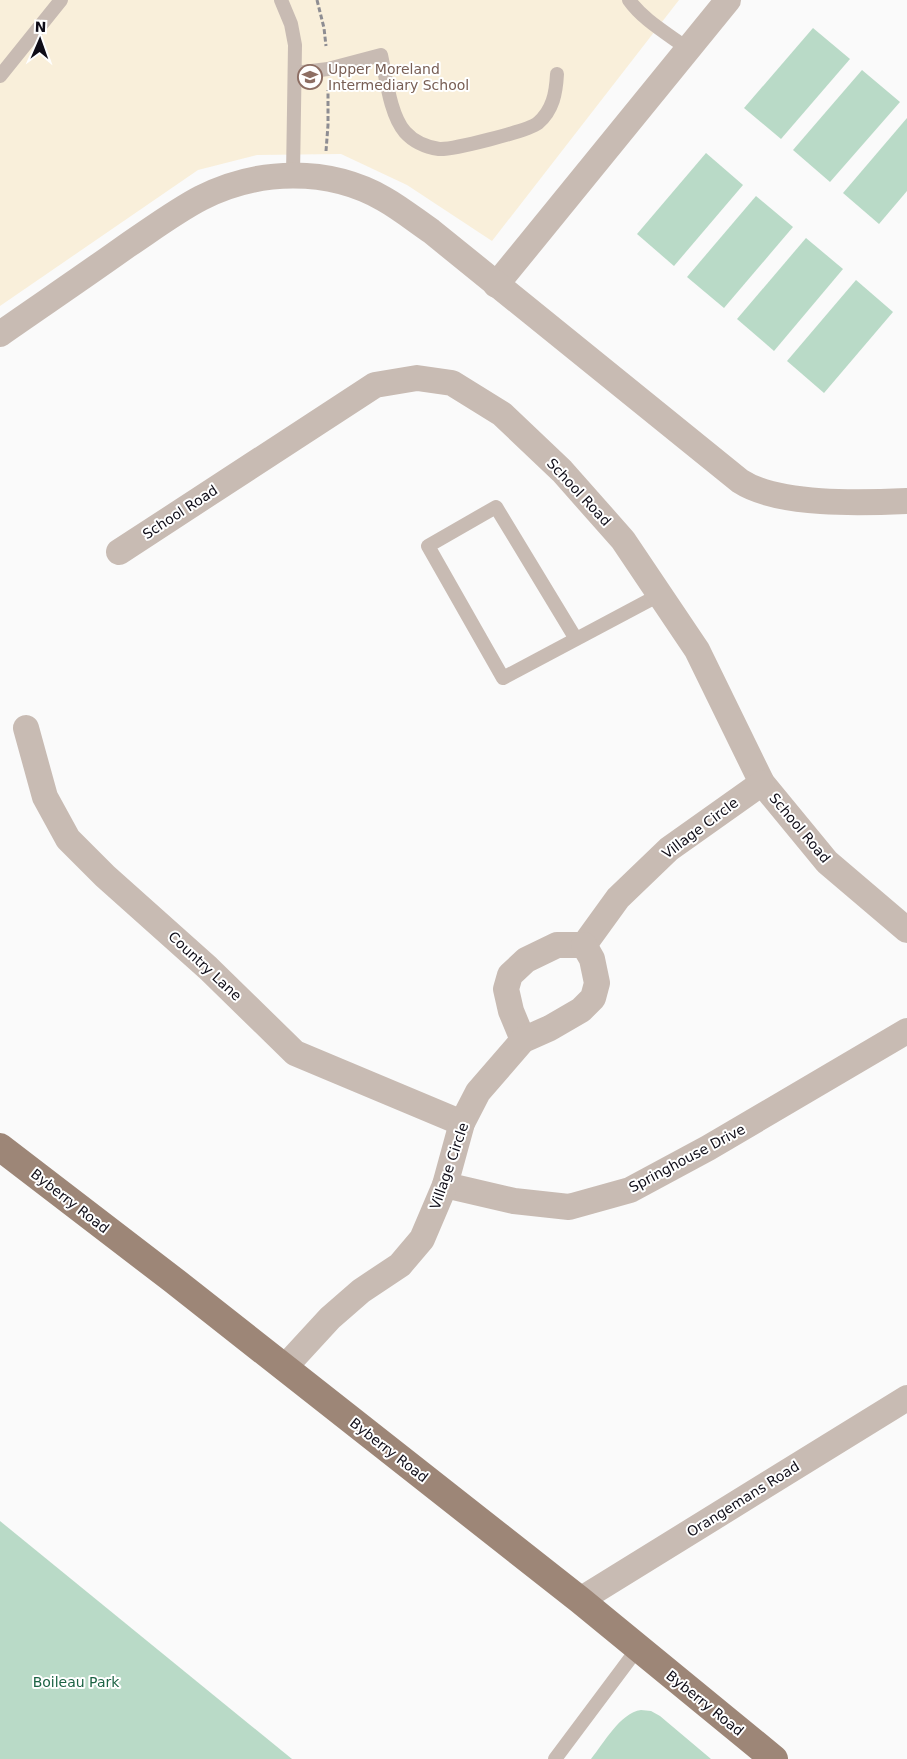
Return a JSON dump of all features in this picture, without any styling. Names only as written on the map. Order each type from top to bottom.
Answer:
[{"type":"main road","name":"Byberry Road","points":[[0,1147],[580,1600],[774,1759]]},
{"type":"street","points":[[496,285],[728,0]]},
{"type":"street","points":[[0,334],[179,210],[225,187],[248,180],[293,175],[340,182],[383,198],[431,231],[740,482],[751,488],[781,496],[872,503],[907,501]]},
{"type":"street","name":"School Road","points":[[118,552],[374,385],[417,378],[452,383],[502,414],[562,471],[617,533],[661,594],[697,650],[762,783],[827,862],[907,930]]},
{"type":"street","name":"Country Lane","points":[[26,728],[45,797],[68,839],[105,876],[208,968],[295,1053],[462,1124]]},
{"type":"street","name":"Village Circle","points":[[584,945],[618,898],[669,849],[762,783]]},
{"type":"street","points":[[557,945],[584,945],[592,959],[597,983],[593,998],[581,1010],[550,1028],[523,1040],[511,1011],[506,989],[510,975],[526,960],[557,945]]},
{"type":"street","name":"Springhouse Drive","points":[[445,1185],[514,1201],[569,1207],[630,1190],[708,1148],[907,1031]]},
{"type":"street","name":"Village Circle","points":[[284,1368],[330,1318],[361,1291],[400,1265],[422,1239],[445,1185],[462,1124],[478,1092],[523,1040]]},
{"type":"street","name":"Orangemans Road","points":[[580,1600],[907,1398]]},
{"type":"lane","points":[[0,76],[61,0]]},
{"type":"lane","points":[[281,0],[291,24],[294,45],[293,175]]},
{"type":"lane","points":[[629,0],[633,7],[688,49]]},
{"type":"lane","points":[[295,73],[328,69],[381,55],[396,118],[404,131],[415,140],[438,149],[452,148],[489,139],[524,130],[537,124],[553,102],[557,74]]},
{"type":"lane","points":[[576,639],[496,507],[428,546],[503,678],[661,594]]},
{"type":"lane","points":[[554,1759],[638,1648]]},
{"type":"shaded area","name":"Upper Moreland Intermediary School","points":[[0,0],[679,0],[492,241],[407,185],[341,154],[257,155],[198,170],[0,306]]},
{"type":"green space","points":[[813,28],[850,59],[781,139],[744,108]]},
{"type":"green space","points":[[862,70],[900,102],[830,182],[793,150]]},
{"type":"green space","points":[[907,118],[907,191],[879,224],[843,193]]},
{"type":"green space","points":[[706,153],[743,185],[674,266],[637,234]]},
{"type":"green space","points":[[756,196],[793,227],[724,308],[687,277]]},
{"type":"green space","points":[[806,238],[843,269],[774,351],[737,319]]},
{"type":"green space","points":[[856,280],[893,312],[824,393],[787,361]]},
{"type":"green space","name":"Boileau Park","points":[[0,1521],[292,1759],[0,1759]]},
{"type":"green space","points":[[641,1710],[651,1711],[660,1716],[711,1759],[591,1759],[619,1723],[633,1712]]},
{"type":"place","name":"Upper Moreland Intermediary School","points":[[310,77]]}]
